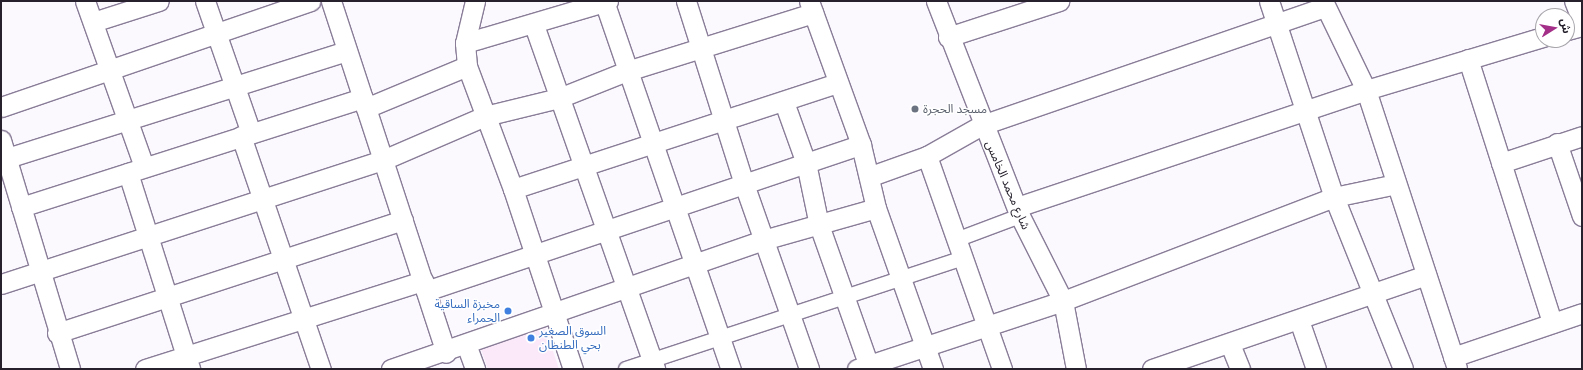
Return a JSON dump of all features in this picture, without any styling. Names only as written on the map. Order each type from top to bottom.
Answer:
[{"type":"main road","points":[[1576,1],[1582,16]]},
{"type":"street","points":[[85,1],[127,120],[147,237],[188,362]]},
{"type":"street","points":[[93,22],[159,1]]},
{"type":"street","points":[[205,1],[235,86],[263,199],[321,369]]},
{"type":"street","points":[[1,107],[310,1]]},
{"type":"street","points":[[331,1],[446,353]]},
{"type":"street","points":[[475,1],[465,43],[467,66],[513,189],[556,313],[573,369]]},
{"type":"street","points":[[465,43],[534,25],[606,1],[627,71],[656,145],[692,264],[721,338],[731,369]]},
{"type":"street","points":[[686,1],[744,184],[809,369]]},
{"type":"street","name":"شارع محمد الخامس","points":[[936,1],[948,37],[982,125],[1019,212],[1063,301],[1076,369]]},
{"type":"street","points":[[948,37],[1059,1]]},
{"type":"street","points":[[1269,1],[1277,22],[1303,111],[1334,197],[1370,292],[1403,369]]},
{"type":"street","points":[[871,176],[927,156],[982,125],[1277,22],[1324,4],[1366,90],[1455,363],[1552,323],[1582,313]]},
{"type":"street","points":[[1,284],[383,160],[486,116],[558,98],[627,71],[700,47],[811,7],[861,145],[871,176],[876,208],[933,369]]},
{"type":"street","points":[[534,25],[603,229],[653,365]]},
{"type":"street","points":[[956,240],[1019,212],[1303,111],[1366,90],[1535,39]]},
{"type":"street","points":[[7,158],[347,51]]},
{"type":"street","points":[[1468,59],[1552,323]]},
{"type":"street","points":[[21,207],[246,135],[364,103],[467,66]]},
{"type":"street","points":[[513,189],[582,166],[656,145],[838,83]]},
{"type":"street","points":[[784,102],[806,163],[819,225],[846,297],[865,367],[924,345],[986,327],[1063,301],[1334,197],[1396,184]]},
{"type":"street","points":[[1501,163],[1557,143],[1582,136]]},
{"type":"street","points":[[1,140],[38,272],[70,369]]},
{"type":"street","points":[[1557,143],[1582,216]]},
{"type":"street","points":[[145,369],[188,362],[304,319],[424,286],[534,252],[676,207],[861,145]]},
{"type":"street","points":[[927,156],[1002,369]]},
{"type":"street","points":[[391,369],[446,353],[466,344],[763,240],[876,208]]},
{"type":"street","points":[[57,333],[166,296],[403,220]]},
{"type":"street","points":[[626,369],[653,365],[721,338],[963,258]]},
{"type":"street","points":[[1152,369],[1175,366],[1370,292],[1426,275]]},
{"type":"street","points":[[1299,320],[1316,369]]},
{"type":"street","points":[[466,344],[475,369]]},
{"type":"street","points":[[1230,344],[1240,369]]},
{"type":"shaded area","name":"السوق الصغير بحي الطنطان","points":[[545,328],[559,369],[488,369],[481,349]]},
{"type":"place","name":"مسجد الحجرة","points":[[915,109]]},
{"type":"place","name":"مخبزة الساقية الحمراء","points":[[508,311]]},
{"type":"place","name":"السوق الصغير بحي الطنطان","points":[[531,338]]}]
